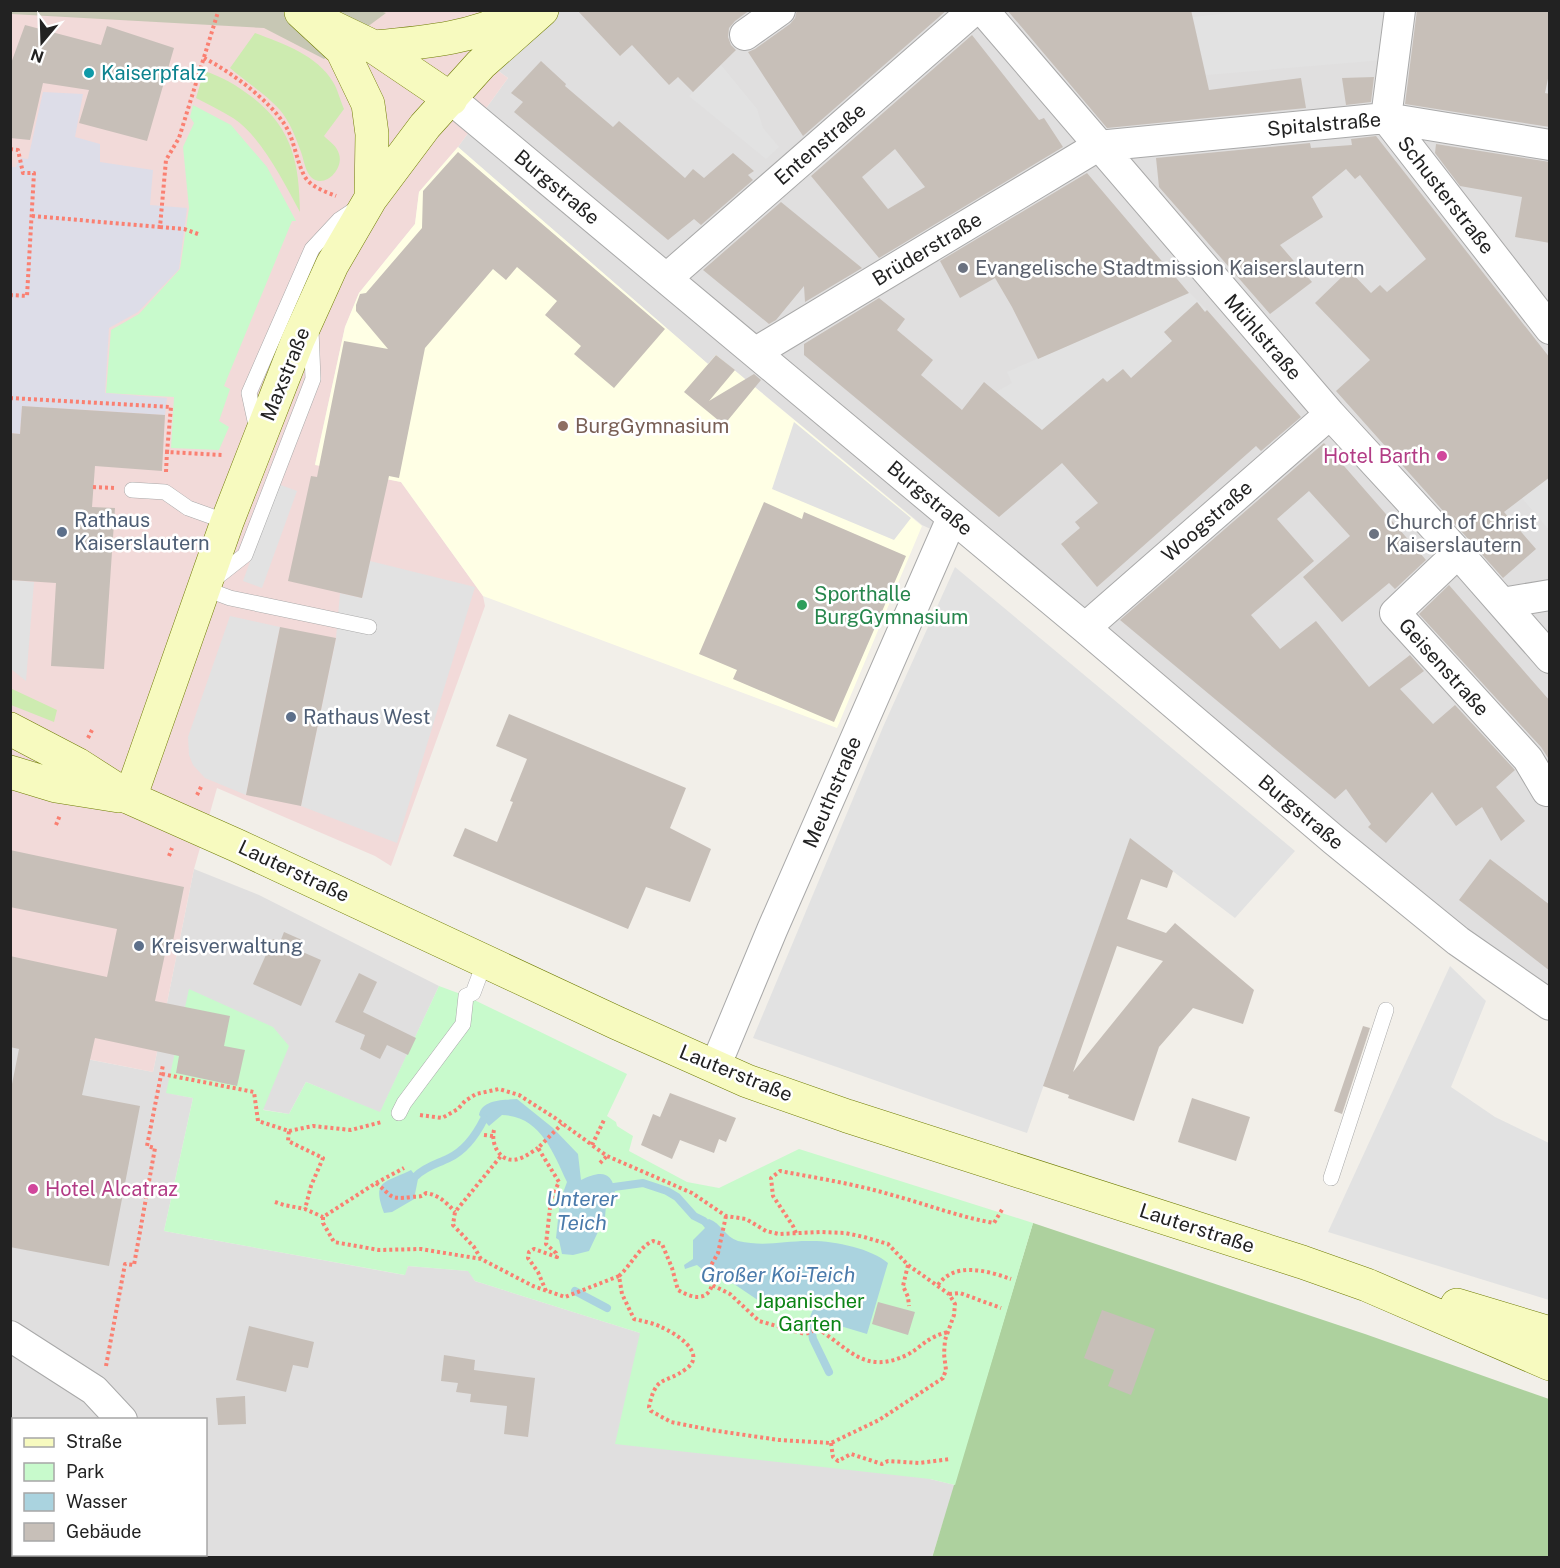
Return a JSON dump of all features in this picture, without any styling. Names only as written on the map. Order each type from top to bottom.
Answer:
[{"type":"main road","points":[[374,47],[440,41],[498,26],[529,10]]},
{"type":"main road","name":"Maxstraße","points":[[130,798],[227,522],[311,310],[332,265],[371,198],[412,143],[481,64],[542,10]]},
{"type":"main road","points":[[300,11],[342,50],[368,104],[372,134],[371,198]]},
{"type":"main road","name":"Burgstraße","points":[[300,11],[374,47],[451,99]]},
{"type":"main road","name":"Lauterstraße","points":[[10,729],[77,764],[130,798],[249,850],[715,1067],[847,1116],[1368,1285],[1550,1364]]},
{"type":"main road","name":"Lauterstraße","points":[[10,772],[56,786],[130,798]]},
{"type":"main road","name":"Lauterstraße","points":[[1368,1285],[1431,1297],[1550,1333]]},
{"type":"street","points":[[745,35],[780,10]]},
{"type":"street","name":"Entenstraße","points":[[667,278],[974,10]]},
{"type":"street","name":"Mühlstraße","points":[[983,10],[1330,414],[1458,553],[1550,658]]},
{"type":"street","name":"Schusterstraße","points":[[1400,10],[1386,118],[1544,312]]},
{"type":"street","name":"Burgstraße","points":[[451,99],[1085,628],[1334,840],[1458,941],[1550,1005]]},
{"type":"street","name":"Spitalstraße","points":[[1098,146],[1386,118],[1550,145]]},
{"type":"street","name":"Brüderstraße","points":[[756,352],[1098,146]]},
{"type":"street","name":"Woogstraße","points":[[1085,628],[1330,414]]},
{"type":"street","name":"Meuthstraße","points":[[715,1067],[772,930],[952,518]]},
{"type":"street","name":"Geisenstraße","points":[[1458,553],[1395,613],[1528,759],[1547,791]]},
{"type":"street","points":[[1502,603],[1550,595]]},
{"type":"street","points":[[10,1336],[94,1390],[121,1418]]},
{"type":"lane","points":[[259,439],[249,393],[312,249],[339,220],[371,198]]},
{"type":"lane","points":[[203,588],[245,555],[313,379],[311,310]]},
{"type":"lane","points":[[132,490],[165,492],[188,508],[227,522]]},
{"type":"lane","points":[[203,588],[230,598],[369,627]]},
{"type":"lane","points":[[399,1113],[463,1024],[466,996],[473,993],[485,960]]},
{"type":"lane","points":[[1331,1178],[1386,1010]]},
{"type":"path","points":[[160,227],[166,160],[179,138],[218,12]]},
{"type":"path","points":[[204,58],[223,68],[266,104],[285,126],[306,179],[337,197]]},
{"type":"path","points":[[10,149],[18,150],[23,173],[34,174],[27,296],[10,295]]},
{"type":"path","points":[[32,216],[184,229],[198,234]]},
{"type":"path","points":[[10,398],[171,407],[167,452],[226,455]]},
{"type":"path","points":[[106,1368],[125,1264],[134,1265],[155,1148],[147,1146],[163,1065]]},
{"type":"path","points":[[162,1074],[254,1092],[258,1122],[289,1131],[288,1141],[323,1158],[311,1186],[305,1209]]},
{"type":"path","points":[[530,1101],[607,1156],[683,1189],[726,1216],[746,1219],[766,1231],[779,1234],[820,1232],[864,1236],[888,1244],[908,1265],[949,1294],[955,1304],[944,1354],[946,1370],[943,1378],[879,1420],[831,1443],[779,1440],[671,1422],[651,1411],[649,1407],[655,1388],[659,1382],[687,1369],[693,1359],[693,1354],[687,1342],[674,1333],[659,1325],[634,1319],[622,1294],[619,1276]]},
{"type":"path","points":[[592,1146],[604,1120]]},
{"type":"path","points":[[494,1130],[494,1147],[501,1156],[510,1160],[520,1159],[540,1146],[562,1124]]},
{"type":"path","points":[[484,1136],[493,1136]]},
{"type":"path","points":[[540,1146],[559,1182],[551,1199],[546,1239],[546,1244],[556,1253],[557,1257],[534,1249],[529,1252],[528,1258],[536,1268],[546,1291]]},
{"type":"path","points":[[481,1259],[474,1247],[453,1225],[455,1212],[501,1156]]},
{"type":"path","points":[[600,1163],[607,1156]]},
{"type":"path","points":[[323,1217],[404,1168]]},
{"type":"path","points":[[796,1233],[773,1196],[771,1178],[780,1171],[851,1184],[967,1218],[994,1222],[1004,1208]]},
{"type":"path","points":[[378,1184],[393,1198],[422,1197],[426,1193],[433,1194],[447,1202],[455,1212]]},
{"type":"path","points":[[275,1202],[305,1209],[323,1217]]},
{"type":"path","points":[[323,1217],[323,1223],[334,1242],[379,1250],[421,1249],[481,1259],[520,1281],[565,1297],[619,1276],[645,1244],[653,1241],[662,1244],[678,1290],[690,1297],[698,1298],[710,1292],[712,1280],[705,1276],[718,1253],[726,1216]]},
{"type":"path","points":[[908,1265],[903,1286],[909,1306]]},
{"type":"path","points":[[938,1285],[942,1279],[958,1270],[992,1272],[1011,1279]]},
{"type":"path","points":[[712,1285],[730,1294],[759,1321],[805,1334],[818,1329],[856,1357],[870,1361],[888,1360],[907,1355],[926,1340],[948,1332]]},
{"type":"path","points":[[949,1294],[960,1293],[1001,1308]]},
{"type":"path","points":[[831,1443],[834,1457],[838,1461],[850,1454],[879,1464],[888,1461],[919,1463],[950,1459]]},
{"type":"shaded area","points":[[377,10],[386,13],[324,59],[264,28],[11,14],[10,11]]},
{"type":"shaded area","points":[[488,10],[1549,11],[1549,1013],[963,544],[922,525],[716,355],[708,364],[458,147],[508,78],[440,29]]},
{"type":"shaded area","points":[[1239,10],[1389,11],[1383,60],[1206,75],[1193,17],[1238,12]]},
{"type":"shaded area","points":[[10,11],[488,11],[440,29],[508,78],[458,147],[419,192],[415,224],[359,293],[345,327],[315,464],[401,482],[483,596],[485,606],[391,866],[375,856],[217,788],[194,869],[153,1072],[11,1044]]},
{"type":"shaded area","points":[[721,65],[757,109],[763,128],[779,147],[766,159],[689,96]]},
{"type":"shaded area","points":[[43,92],[83,94],[75,137],[100,144],[100,162],[153,170],[150,205],[187,208],[179,269],[138,312],[109,328],[105,393],[167,398],[165,415],[22,406],[20,434],[11,433],[10,167],[16,167],[20,158],[28,159]]},
{"type":"shaded area","name":"BurgGymnasium","points":[[458,147],[708,364],[716,355],[922,526],[837,728],[483,596],[401,482],[315,465],[345,327],[359,293],[415,224],[419,192]]},
{"type":"shaded area","points":[[1180,283],[1207,310],[1131,378],[1123,369],[1107,382],[1103,378],[1042,430],[996,392],[1012,383],[1007,372],[1147,311]]},
{"type":"shaded area","points":[[794,422],[911,518],[894,540],[772,489]]},
{"type":"shaded area","points":[[1549,477],[1549,530],[1522,498]]},
{"type":"shaded area","points":[[278,484],[297,491],[262,588],[243,581]]},
{"type":"shaded area","points":[[370,561],[475,587],[397,843],[301,806],[336,638],[340,593],[362,598]]},
{"type":"shaded area","points":[[955,567],[1295,851],[1235,918],[1130,839],[1027,1133],[753,1038],[883,727]]},
{"type":"shaded area","points":[[11,580],[34,582],[26,681],[11,669]]},
{"type":"shaded area","points":[[230,616],[280,627],[246,795],[205,778],[193,765],[189,755],[188,737]]},
{"type":"shaded area","points":[[194,869],[259,895],[439,986],[380,1113],[306,1082],[289,1114],[166,1093],[193,1098],[164,1231],[404,1275],[408,1266],[469,1271],[475,1281],[640,1333],[930,1479],[955,1485],[932,1557],[11,1557],[10,1044],[153,1072]]},
{"type":"shaded area","points":[[1450,966],[1486,1001],[1451,1087],[1495,1117],[1549,1143],[1549,1300],[1328,1232]]},
{"type":"green space","points":[[255,33],[288,46],[309,58],[318,64],[335,85],[344,109],[324,136],[337,149],[340,160],[336,171],[328,179],[317,181],[312,178],[306,169],[295,136],[284,115],[269,99],[230,68]]},
{"type":"green space","points":[[204,71],[235,85],[266,109],[277,122],[291,148],[295,163],[300,212],[271,161],[253,136],[233,118],[196,98]]},
{"type":"green space","points":[[193,105],[231,125],[267,167],[296,221],[292,221],[224,386],[230,389],[219,421],[229,427],[219,450],[171,448],[174,397],[106,393],[111,330],[139,314],[180,269],[189,208],[183,147],[194,123],[190,117]]},
{"type":"green space","points":[[10,688],[57,710],[54,722],[11,705]]},
{"type":"green space","name":"Japanischer Garten","points":[[439,986],[466,996],[627,1074],[607,1116],[616,1122],[617,1126],[633,1136],[629,1151],[687,1182],[719,1188],[799,1149],[1033,1223],[955,1485],[930,1479],[615,1444],[640,1333],[475,1281],[468,1271],[408,1266],[405,1275],[164,1231],[193,1098],[166,1093],[189,989],[273,1027],[289,1046],[263,1110],[289,1114],[306,1082],[380,1112]]},
{"type":"green space","points":[[1033,1223],[1365,1334],[1549,1399],[1549,1557],[932,1558]]},
{"type":"water","name":"Unterer Teich","points":[[517,1099],[553,1128],[578,1154],[581,1180],[598,1174],[611,1179],[615,1192],[606,1206],[605,1217],[589,1251],[573,1255],[562,1254],[559,1240],[556,1238],[560,1201],[567,1182],[544,1138],[536,1129],[515,1117],[502,1115],[489,1126],[479,1115],[484,1106],[489,1103]]},
{"type":"water","points":[[411,1170],[418,1179],[416,1198],[392,1212],[384,1213],[380,1202],[380,1188],[388,1180]]},
{"type":"water","name":"Großer Koi-Teich","points":[[709,1219],[738,1241],[765,1244],[799,1241],[828,1242],[861,1249],[888,1263],[867,1334],[837,1325],[819,1324],[810,1317],[815,1303],[808,1297],[802,1296],[794,1301],[768,1307],[734,1284],[704,1271],[697,1265],[685,1269],[684,1265],[693,1259],[693,1240],[705,1228],[701,1223]]},
{"type":"building","points":[[577,10],[750,10],[729,28],[728,37],[736,50],[693,92],[678,77],[669,85],[632,45],[620,56]]},
{"type":"building","points":[[797,10],[947,10],[803,136],[748,52],[790,24]]},
{"type":"building","points":[[1007,10],[1191,10],[1209,90],[1301,78],[1306,108],[1107,128]]},
{"type":"building","points":[[1417,10],[1550,10],[1550,69],[1545,93],[1550,94],[1550,127],[1405,104]]},
{"type":"building","name":"Kaiserpfalz","points":[[25,25],[101,45],[107,26],[174,48],[147,141],[79,123],[89,90],[43,83],[30,140],[10,138],[10,66]]},
{"type":"building","points":[[972,35],[1039,120],[1044,118],[1063,147],[879,258],[811,176]],"holes":[[[895,149],[925,187],[888,209],[862,177]]]},
{"type":"building","points":[[541,61],[566,84],[565,86],[613,127],[619,121],[685,178],[693,169],[704,178],[733,153],[754,171],[748,175],[753,180],[701,225],[694,219],[668,240],[514,112],[523,102],[511,93]]},
{"type":"building","points":[[1374,77],[1371,102],[1346,105],[1342,78]]},
{"type":"building","points":[[1376,136],[1550,358],[1550,477],[1504,512],[1536,549],[1503,578],[1336,391],[1370,360],[1315,303],[1349,270],[1371,293],[1380,285],[1387,292],[1426,259],[1360,175],[1355,179],[1346,169],[1312,197],[1323,217],[1280,245],[1312,282],[1270,314],[1159,187],[1156,158],[1310,143],[1311,148],[1352,145],[1351,139]]},
{"type":"building","points":[[1436,144],[1550,162],[1550,243],[1515,237],[1522,197],[1460,186],[1435,153]]},
{"type":"building","points":[[458,152],[665,329],[614,388],[574,354],[581,346],[545,315],[557,301],[517,267],[506,280],[493,269],[425,348],[399,478],[389,476],[362,598],[288,581],[311,476],[317,477],[344,341],[388,349],[356,311],[360,294],[366,293],[422,228],[423,191]]},
{"type":"building","points":[[1087,173],[1189,293],[1038,359],[995,278],[960,298],[940,261]]},
{"type":"building","points":[[781,202],[862,268],[805,302],[804,286],[776,320],[769,324],[703,270]]},
{"type":"building","points":[[879,298],[905,319],[897,330],[933,360],[921,375],[962,410],[984,382],[1042,430],[1103,378],[1107,382],[1123,369],[1131,378],[1172,341],[1164,332],[1197,302],[1205,312],[1207,310],[1301,417],[1261,451],[1256,446],[1097,587],[1061,544],[1080,528],[1075,522],[1098,503],[1062,463],[999,517],[804,355],[804,344]]},
{"type":"building","points":[[716,355],[735,370],[709,401],[754,374],[761,380],[724,425],[684,392]]},
{"type":"building","name":"Rathaus Kaiserslautern","points":[[22,406],[165,415],[162,471],[95,466],[92,507],[115,508],[104,669],[51,666],[56,583],[10,580],[10,433],[20,434]]},
{"type":"building","points":[[1324,443],[1426,560],[1395,589],[1389,583],[1342,622],[1303,577],[1350,536],[1309,491],[1277,519],[1314,561],[1251,615],[1280,649],[1316,621],[1369,687],[1410,655],[1424,671],[1400,689],[1433,724],[1455,705],[1515,770],[1496,787],[1525,821],[1501,841],[1482,807],[1456,826],[1432,792],[1386,843],[1368,827],[1371,824],[1346,789],[1335,799],[1120,620]]},
{"type":"building","name":"Sporthalle BurgGymnasium","points":[[764,502],[802,519],[804,512],[906,556],[834,722],[733,679],[737,670],[699,654]]},
{"type":"building","points":[[1449,585],[1550,701],[1550,761],[1541,747],[1419,614]]},
{"type":"building","name":"Rathaus West","points":[[280,627],[336,638],[301,806],[246,795]]},
{"type":"building","points":[[509,714],[686,788],[670,828],[711,849],[690,902],[646,887],[628,929],[453,856],[465,828],[497,842],[513,802],[510,801],[527,759],[496,746]]},
{"type":"building","points":[[1130,838],[1173,871],[1167,888],[1141,879],[1127,919],[1166,933],[1175,923],[1254,990],[1243,1024],[1193,1008],[1159,1047],[1134,1121],[1068,1098],[1069,1095],[1043,1086]],"holes":[[[1117,946],[1163,961],[1073,1072]]]},
{"type":"building","points":[[10,850],[184,887],[173,941],[168,940],[155,1001],[230,1016],[224,1046],[245,1050],[237,1086],[176,1073],[179,1056],[95,1038],[82,1095],[140,1106],[109,1266],[10,1247],[10,1094],[19,1049],[10,1047],[10,956],[107,977],[117,929],[10,907]]},
{"type":"building","points":[[1490,859],[1550,905],[1550,971],[1459,900]]},
{"type":"building","points":[[284,932],[302,940],[298,950],[321,960],[301,1006],[253,984],[273,939],[280,942]]},
{"type":"building","points":[[359,973],[377,982],[363,1012],[416,1038],[408,1055],[387,1045],[380,1059],[360,1049],[365,1035],[335,1022]]},
{"type":"building","points":[[1363,1026],[1370,1028],[1342,1114],[1334,1111]]},
{"type":"building","points":[[670,1093],[736,1118],[726,1142],[719,1139],[714,1153],[680,1140],[672,1159],[641,1145],[653,1114],[660,1117]]},
{"type":"building","points":[[1192,1098],[1250,1117],[1236,1161],[1178,1142]]},
{"type":"building","points":[[878,1302],[915,1312],[908,1335],[872,1324]]},
{"type":"building","points":[[1102,1310],[1155,1329],[1131,1395],[1108,1386],[1114,1370],[1084,1358]]},
{"type":"building","points":[[249,1326],[314,1342],[308,1368],[293,1365],[286,1392],[236,1380]]},
{"type":"building","points":[[444,1355],[475,1360],[474,1370],[535,1378],[528,1437],[504,1434],[507,1406],[470,1402],[471,1394],[456,1392],[458,1383],[441,1381]]},
{"type":"building","points":[[245,1396],[246,1424],[218,1425],[216,1398]]},
{"type":"waterway","points":[[416,1176],[428,1167],[461,1151],[474,1136],[484,1119]]},
{"type":"waterway","points":[[614,1187],[643,1183],[667,1191],[677,1197],[694,1216],[704,1221]]},
{"type":"waterway","points":[[575,1291],[607,1308]]},
{"type":"waterway","points":[[811,1328],[813,1339],[829,1372]]},
{"type":"place","name":"Kaiserpfalz","points":[[89,73]]},
{"type":"place","name":"Evangelische Stadtmission Kaiserslautern","points":[[963,268]]},
{"type":"place","name":"BurgGymnasium","points":[[563,426]]},
{"type":"place","name":"Hotel Barth","points":[[1442,456]]},
{"type":"place","name":"Rathaus Kaiserslautern","points":[[62,532]]},
{"type":"place","name":"Church of Christ Kaiserslautern","points":[[1374,534]]},
{"type":"place","name":"Sporthalle BurgGymnasium","points":[[802,605]]},
{"type":"place","name":"Rathaus West","points":[[291,717]]},
{"type":"place","name":"Kreisverwaltung","points":[[139,946]]},
{"type":"place","name":"Hotel Alcatraz","points":[[33,1189]]}]
